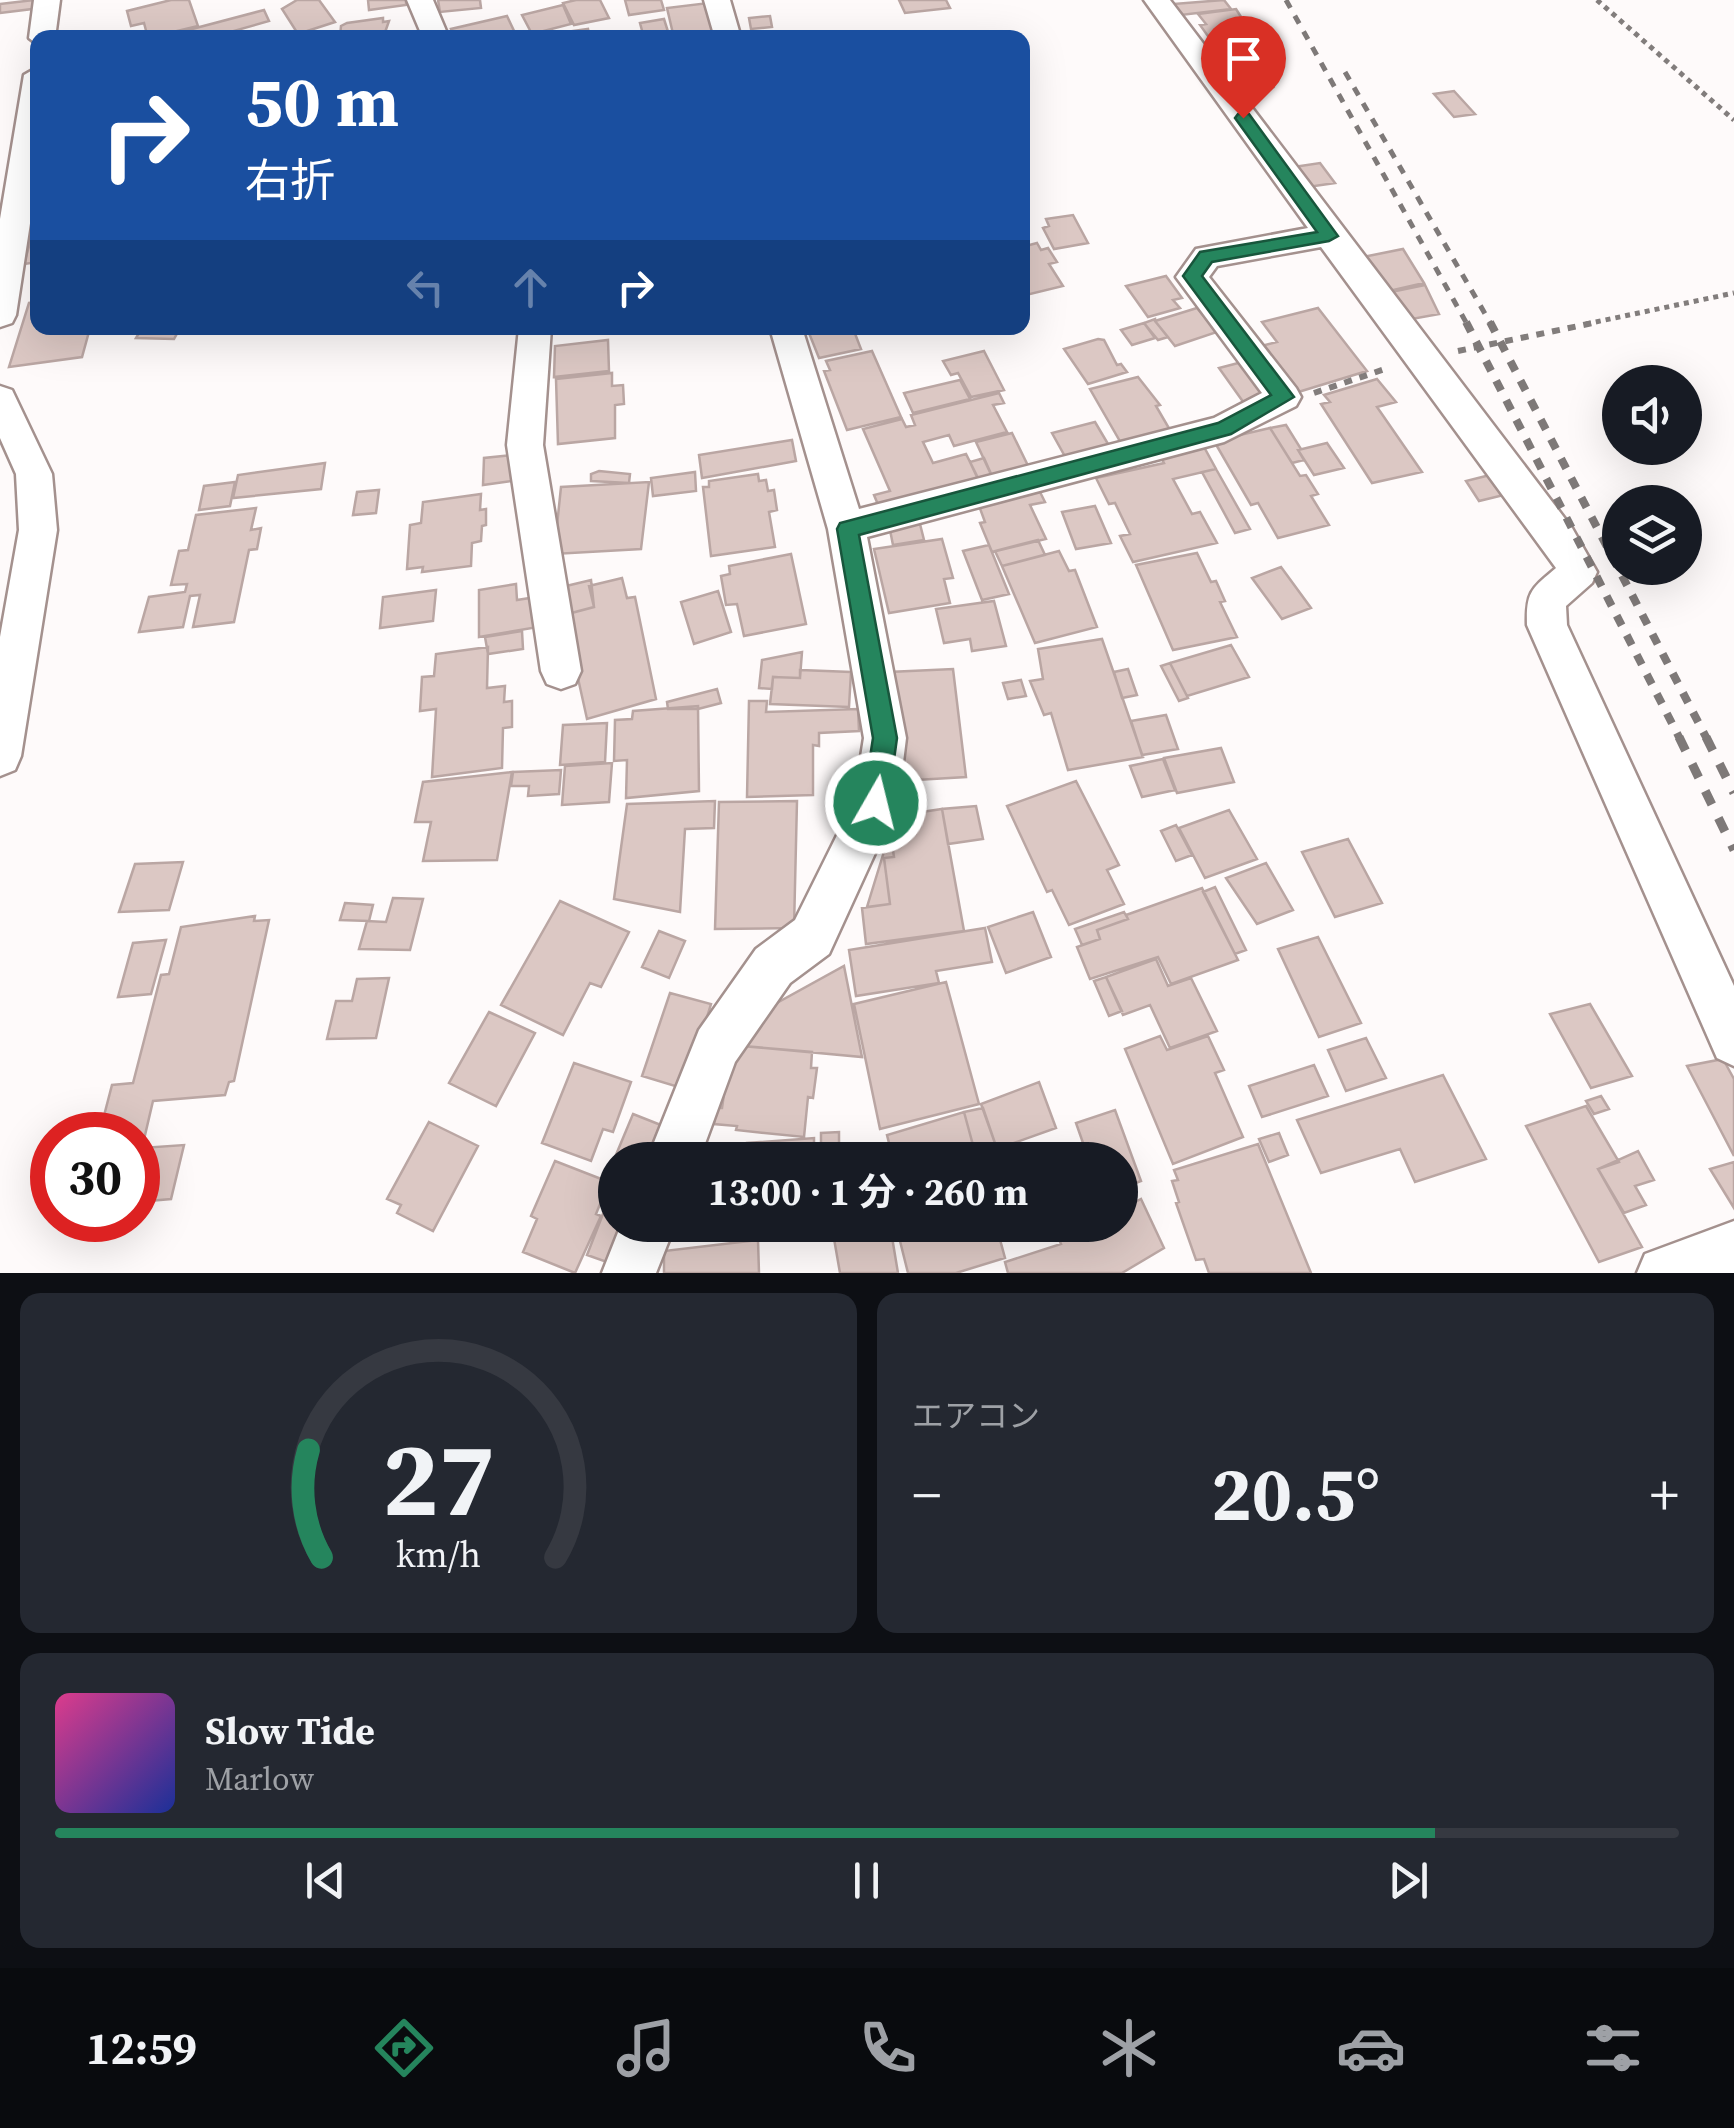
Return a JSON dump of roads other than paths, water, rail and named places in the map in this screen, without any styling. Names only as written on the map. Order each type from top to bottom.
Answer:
[{"type":"street","points":[[43,30],[47,0]]},
{"type":"street","points":[[420,0],[433,30]]},
{"type":"street","points":[[717,0],[726,30]]},
{"type":"street","points":[[1157,0],[1329,236],[1426,358],[1559,538],[1578,572],[1546,600],[1547,625],[1734,1041]]},
{"type":"street","points":[[30,115],[8,226],[2,307],[30,298]]},
{"type":"street","points":[[848,529],[1224,429],[1284,397],[1192,276],[1207,257],[1329,236]]},
{"type":"street","points":[[534,335],[526,445],[541,563],[561,670]]},
{"type":"street","points":[[680,1142],[716,1047],[773,966],[812,937],[876,803],[885,738],[848,529],[788,335]]},
{"type":"street","points":[[0,400],[34,474],[38,530],[0,756]]},
{"type":"street","points":[[629,1273],[641,1242]]},
{"type":"street","points":[[1664,1273],[1734,1248]]},
{"type":"railway","points":[[1286,0],[1467,324]]},
{"type":"railway","points":[[1345,72],[1491,324]]},
{"type":"railway","points":[[1466,322],[1679,738]]},
{"type":"railway","points":[[1490,322],[1707,739]]},
{"type":"railway","points":[[1679,738],[1734,850]]},
{"type":"railway","points":[[1707,739],[1734,793]]}]
